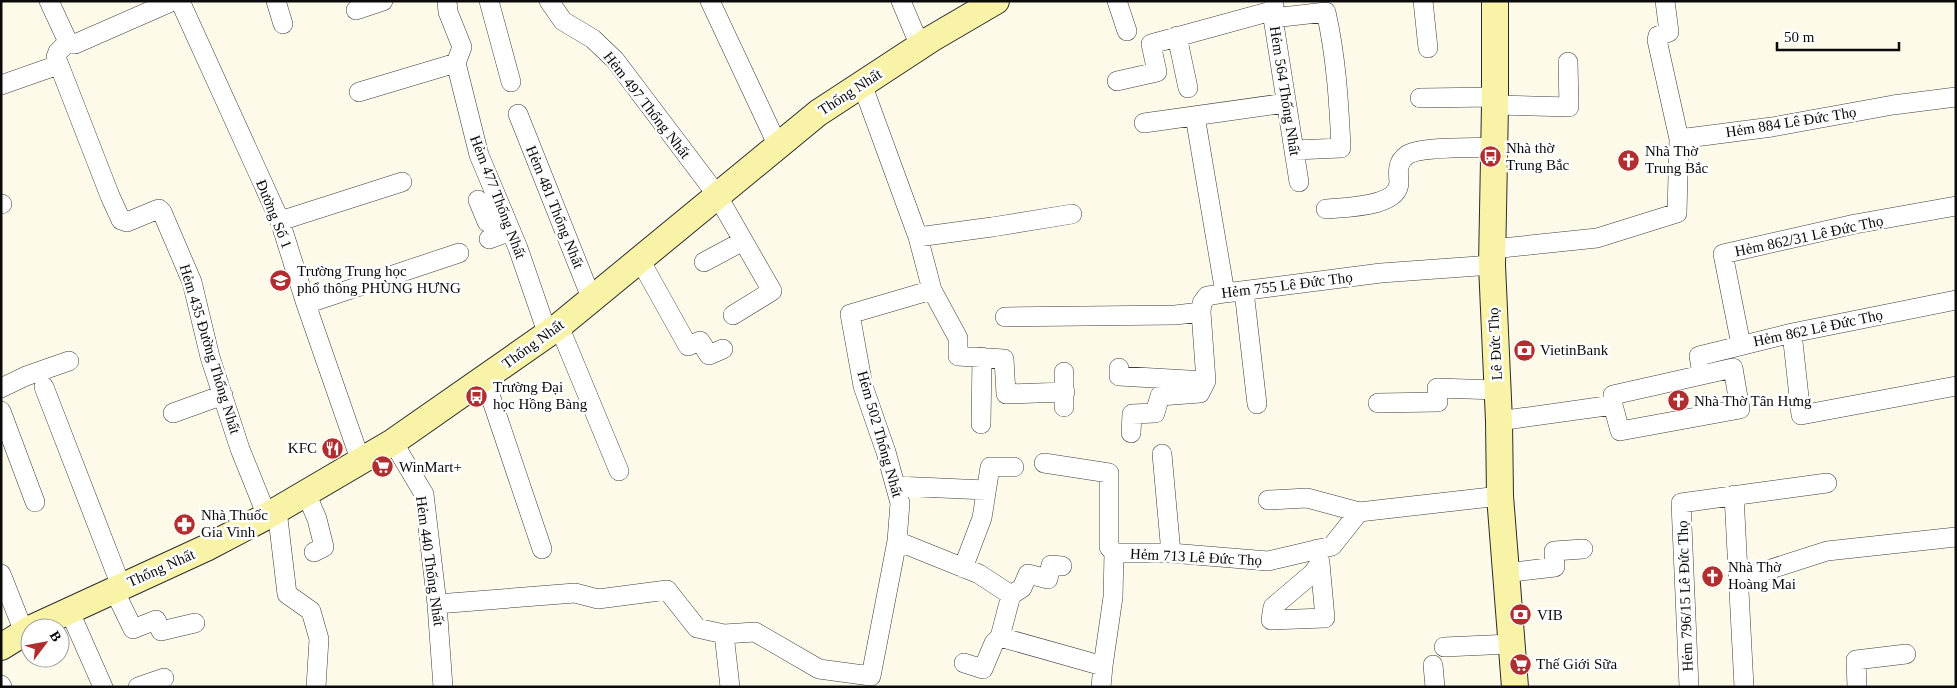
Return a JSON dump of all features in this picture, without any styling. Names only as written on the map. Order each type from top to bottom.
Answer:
[{"type":"main road","name":"Thống Nhất","points":[[53,618],[206,548],[272,513],[393,442],[485,380],[554,330],[818,113],[920,46],[996,1]]},
{"type":"main road","name":"Lê Đức Thọ","points":[[1495,1],[1492,257],[1499,421],[1500,496],[1515,687]]},
{"type":"main road","name":"Thống Nhất","points":[[1,647],[20,635]]},
{"type":"street","points":[[49,1],[68,42]]},
{"type":"street","points":[[68,42],[76,44],[174,1]]},
{"type":"street","name":"Đường Số 1","points":[[180,1],[280,221],[306,304],[361,462]]},
{"type":"street","points":[[276,1],[283,24]]},
{"type":"street","points":[[356,10],[383,1]]},
{"type":"street","name":"Hẻm 477 Thống Nhất","points":[[447,1],[448,12],[462,47],[456,63],[479,155],[554,330],[619,471]]},
{"type":"street","points":[[489,1],[512,82]]},
{"type":"street","name":"Hẻm 497 Thống Nhất","points":[[549,1],[563,20],[593,40],[615,60],[717,195],[772,292],[733,315]]},
{"type":"street","points":[[710,1],[778,146]]},
{"type":"street","points":[[901,1],[920,46]]},
{"type":"street","points":[[1116,1],[1127,31]]},
{"type":"street","points":[[1423,1],[1428,48]]},
{"type":"street","points":[[1492,257],[1597,238],[1677,213],[1679,139],[1657,40],[1658,36],[1669,32],[1665,1]]},
{"type":"street","points":[[1118,81],[1157,72],[1152,44],[1274,10],[1326,12],[1339,108],[1341,148],[1294,150]]},
{"type":"street","name":"Hẻm 564 Thống Nhất","points":[[1274,10],[1286,103],[1299,182]]},
{"type":"street","points":[[1177,36],[1188,88]]},
{"type":"street","points":[[1,85],[58,64],[56,57],[58,52],[68,42]]},
{"type":"street","points":[[1420,98],[1495,101],[1569,107],[1568,62]]},
{"type":"street","points":[[359,92],[456,63]]},
{"type":"street","name":"Hẻm 435 Đường Thống Nhất","points":[[58,64],[121,220],[127,222],[159,209],[192,282],[210,357],[240,449],[272,513],[287,594],[311,611],[319,639],[316,687]]},
{"type":"street","points":[[862,84],[918,237],[932,290],[958,338],[958,356],[1004,359],[1006,394],[1065,399],[1064,372]]},
{"type":"street","name":"Hẻm 884 Lê Đức Thọ","points":[[1679,139],[1772,127],[1893,105],[1956,97]]},
{"type":"street","points":[[1144,123],[1286,103]]},
{"type":"street","name":"Hẻm 481 Thống Nhất","points":[[518,114],[592,300]]},
{"type":"street","points":[[1195,116],[1225,293]]},
{"type":"street","points":[[1326,209],[1371,205],[1395,193],[1399,184],[1400,162],[1408,154],[1422,150],[1494,147]]},
{"type":"street","points":[[280,221],[402,182]]},
{"type":"street","points":[[478,200],[487,222],[507,223]]},
{"type":"street","name":"Hẻm 862/31 Lê Đức Thọ","points":[[1741,345],[1723,254],[1855,224],[1956,206]]},
{"type":"street","points":[[918,237],[992,228],[1072,214]]},
{"type":"street","points":[[489,239],[507,223]]},
{"type":"street","points":[[704,262],[743,241]]},
{"type":"street","points":[[306,304],[459,254]]},
{"type":"street","name":"Hẻm 755 Lê Đức Thọ","points":[[1201,312],[1202,303],[1207,296],[1492,257]]},
{"type":"street","points":[[640,260],[688,346],[700,342],[709,355],[722,349]]},
{"type":"street","name":"Hẻm 502 Thống Nhất","points":[[724,634],[755,632],[819,669],[871,676],[897,541],[900,503],[886,452],[863,386],[850,314],[932,290]]},
{"type":"street","points":[[1244,290],[1257,404]]},
{"type":"street","name":"Hẻm 862 Lê Đức Thọ","points":[[1702,374],[1699,356],[1792,333],[1956,300]]},
{"type":"street","points":[[1005,317],[1176,315],[1201,312],[1206,381],[1200,392],[1160,396],[1155,413],[1132,414],[1131,433]]},
{"type":"street","points":[[1792,333],[1801,415],[1956,386]]},
{"type":"street","points":[[981,424],[982,357]]},
{"type":"street","points":[[1,388],[26,376],[69,361]]},
{"type":"street","points":[[1119,368],[1119,376],[1206,381]]},
{"type":"street","points":[[1733,368],[1740,409],[1620,431],[1612,405],[1612,395],[1733,368]]},
{"type":"street","points":[[485,380],[542,549]]},
{"type":"street","points":[[44,387],[132,629],[156,620],[162,631],[195,624]]},
{"type":"street","points":[[1378,403],[1438,402],[1437,388],[1497,390]]},
{"type":"street","points":[[173,413],[223,395]]},
{"type":"street","points":[[1499,421],[1612,405]]},
{"type":"street","points":[[1,411],[35,502]]},
{"type":"street","name":"Hẻm 440 Thống Nhất","points":[[393,442],[424,494],[438,604],[443,687]]},
{"type":"street","points":[[1162,454],[1171,553]]},
{"type":"street","points":[[1044,463],[1109,472],[1109,547],[1114,553]]},
{"type":"street","points":[[963,568],[982,518],[990,467],[1014,467]]},
{"type":"street","name":"Hẻm 796/15 Lê Đức Thọ","points":[[1689,687],[1681,503],[1734,494],[1827,483]]},
{"type":"street","points":[[896,486],[986,490]]},
{"type":"street","points":[[306,493],[317,519],[324,547],[314,552]]},
{"type":"street","points":[[1734,494],[1740,579],[1744,687]]},
{"type":"street","points":[[1268,500],[1307,498],[1358,512],[1500,496]]},
{"type":"street","name":"Hẻm 713 Lê Đức Thọ","points":[[1101,687],[1113,597],[1114,553],[1171,553],[1268,561],[1319,556],[1332,546],[1358,512]]},
{"type":"street","points":[[1740,579],[1826,551],[1956,537]]},
{"type":"street","points":[[897,541],[979,574],[1011,596]]},
{"type":"street","points":[[1505,573],[1555,567],[1554,552],[1582,549]]},
{"type":"street","points":[[964,663],[983,669],[994,643],[1000,637],[1011,596],[1022,588],[1028,574],[1048,579],[1050,565],[1062,566]]},
{"type":"street","points":[[1,574],[23,618]]},
{"type":"street","points":[[438,604],[575,593],[598,599],[667,590],[697,628],[724,634],[730,687]]},
{"type":"street","points":[[69,610],[103,687]]},
{"type":"street","points":[[1000,637],[1103,666]]},
{"type":"street","points":[[1444,647],[1511,644]]},
{"type":"street","points":[[1857,687],[1856,660],[1906,654]]},
{"type":"street","points":[[1432,665],[1435,687]]},
{"type":"street","points":[[138,687],[164,678]]},
{"type":"place","name":"Nhà thờ Trung Bắc","points":[[1490,157]]},
{"type":"place","name":"Nhà Thờ Trung Bắc","points":[[1629,160]]},
{"type":"place","name":"Trường Trung học phổ thông PHÙNG HƯNG","points":[[281,280]]},
{"type":"place","name":"VietinBank","points":[[1524,350]]},
{"type":"place","name":"Trường Đại học Hồng Bàng","points":[[477,396]]},
{"type":"place","name":"Nhà Thờ Tân Hưng","points":[[1678,401]]},
{"type":"place","name":"KFC","points":[[333,448]]},
{"type":"place","name":"WinMart+","points":[[383,467]]},
{"type":"place","name":"Nhà Thuốc Gia Vinh","points":[[185,524]]},
{"type":"place","name":"Nhà Thờ Hoàng Mai","points":[[1712,576]]},
{"type":"place","name":"VIB","points":[[1521,615]]},
{"type":"place","name":"Thế Giới Sữa","points":[[1520,664]]}]
